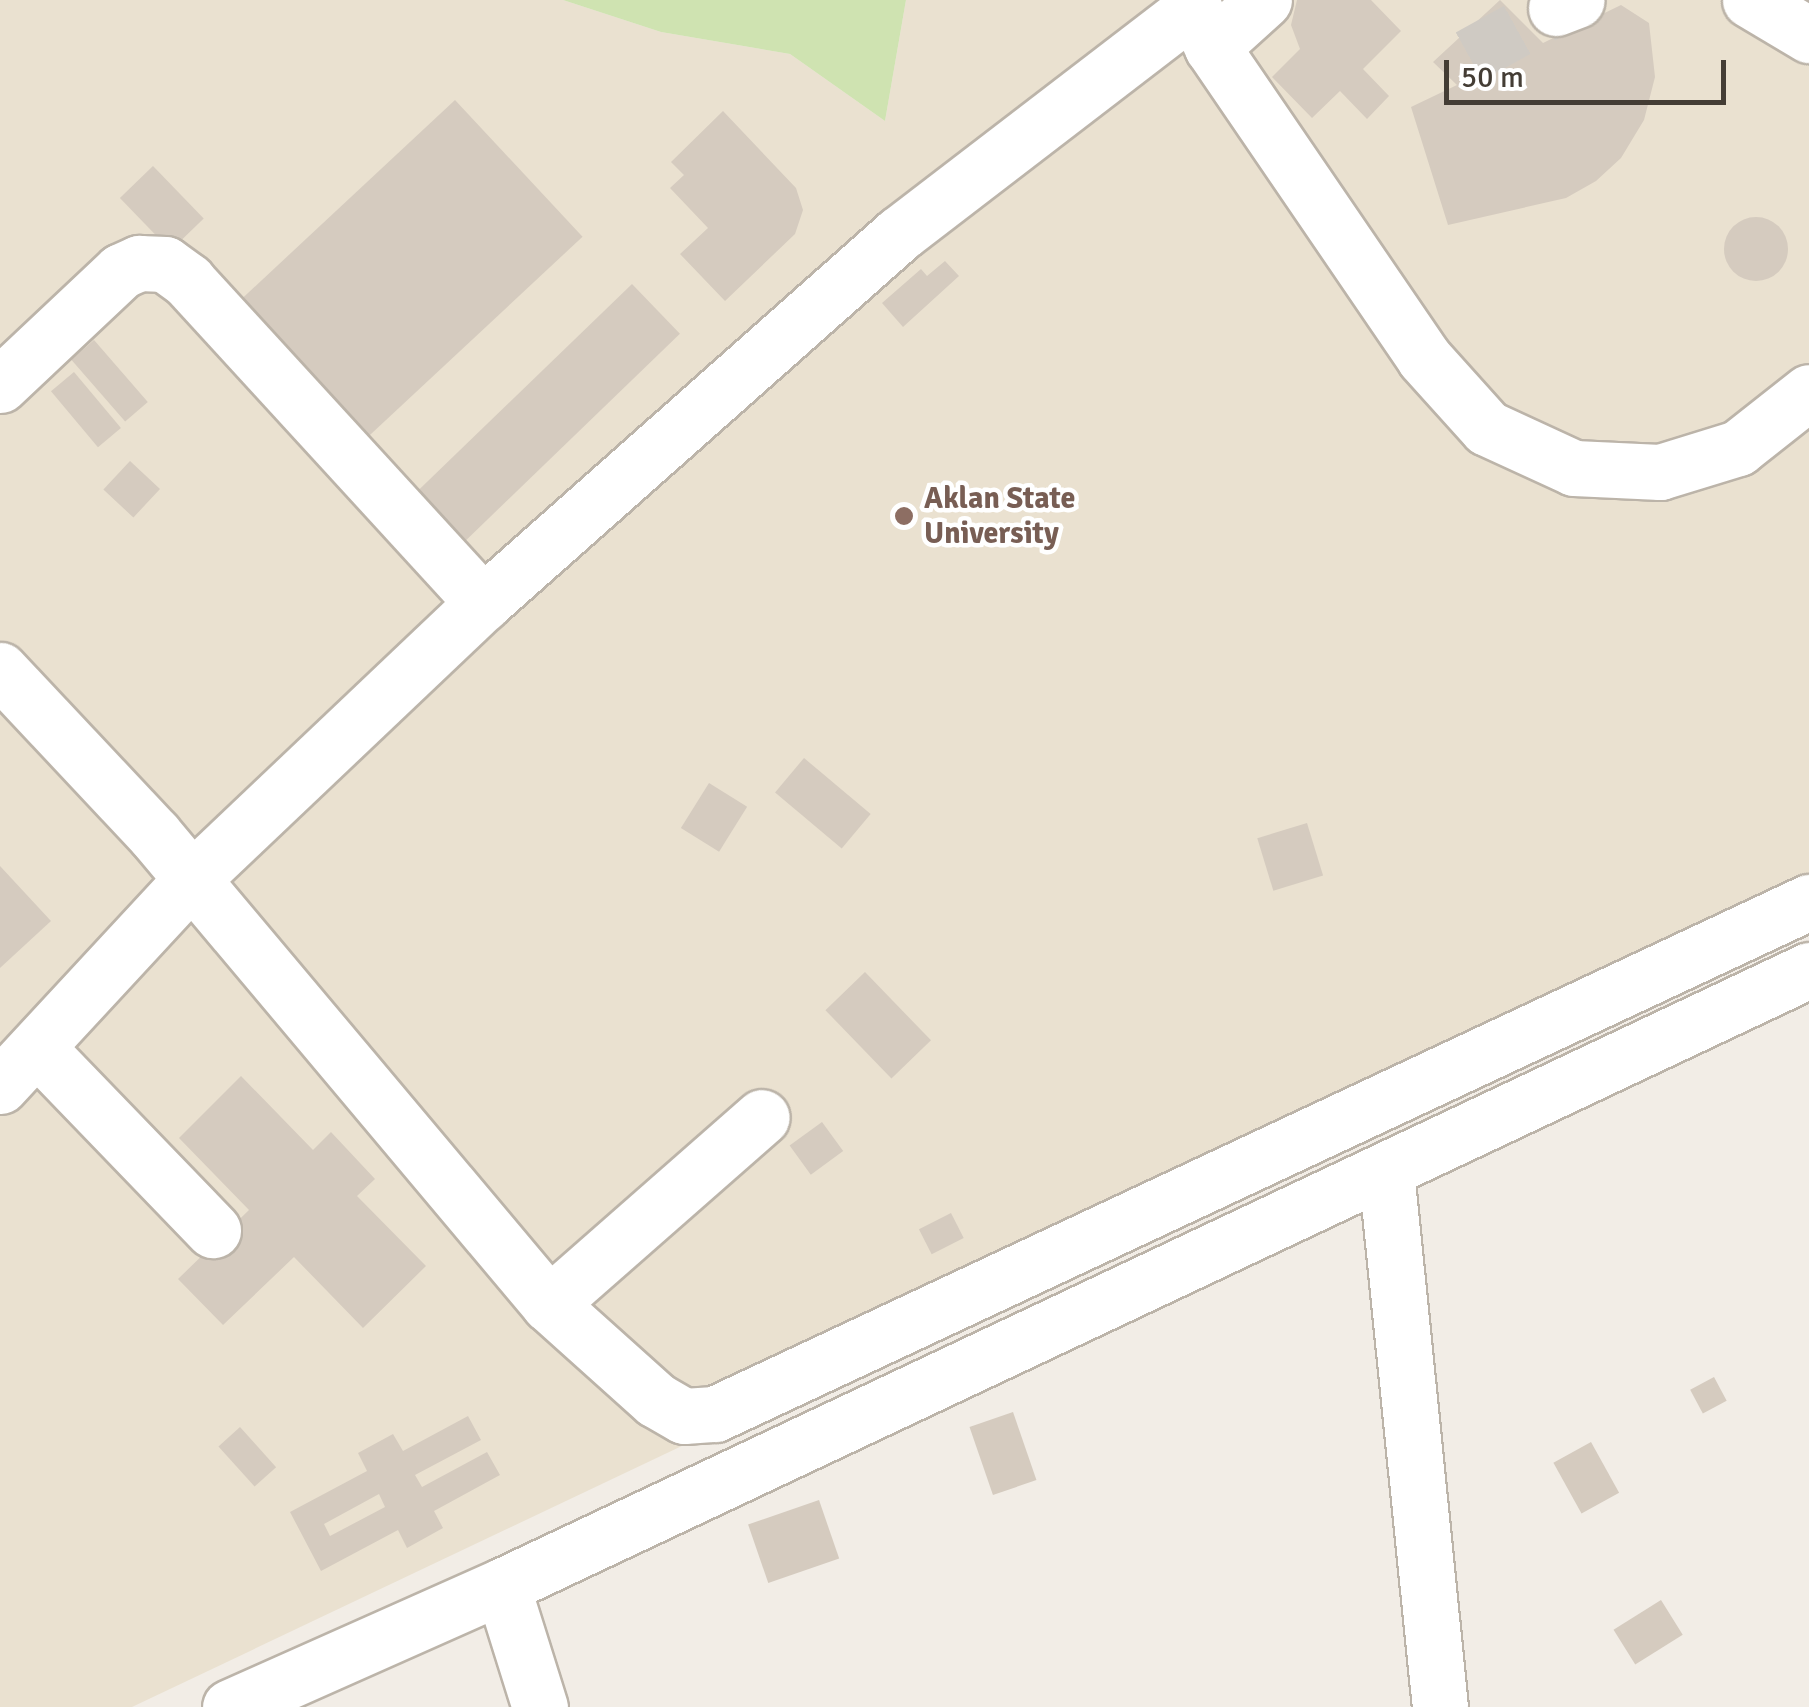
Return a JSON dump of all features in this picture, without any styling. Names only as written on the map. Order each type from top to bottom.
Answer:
[{"type":"street","points":[[213,1230],[19,1068],[192,879],[483,603],[898,234],[1199,18],[1264,0]]},
{"type":"street","points":[[1751,0],[1809,35]]},
{"type":"street","points":[[1199,18],[1451,395],[1488,428],[1531,454],[1615,474],[1699,463],[1738,448],[1809,392]]},
{"type":"street","points":[[0,385],[121,271],[139,263],[164,264],[188,281],[483,603]]},
{"type":"street","points":[[0,670],[192,879],[549,1304],[664,1406],[684,1416],[715,1414],[1809,902]]},
{"type":"street","points":[[230,1707],[502,1586],[1809,970]]},
{"type":"street","points":[[549,1304],[762,1116]]},
{"type":"street","points":[[1386,1172],[1440,1707]]},
{"type":"street","points":[[502,1586],[540,1707]]},
{"type":"shaded area","name":"Aklan State University","points":[[0,0],[563,0],[661,32],[790,54],[885,121],[906,0],[1809,0],[1809,911],[132,1707],[0,1707]]},
{"type":"green space","points":[[563,0],[906,0],[885,121],[790,54],[661,32]]},
{"type":"building","points":[[1297,0],[1371,0],[1401,31],[1363,69],[1389,96],[1367,119],[1340,91],[1312,118],[1272,77],[1300,49],[1291,25]]},
{"type":"building","points":[[1500,0],[1543,43],[1621,5],[1649,23],[1655,77],[1644,120],[1621,158],[1596,181],[1566,198],[1448,225],[1411,107],[1457,85],[1433,62]]},
{"type":"building","points":[[455,100],[583,237],[368,437],[240,301]]},
{"type":"building","points":[[723,111],[796,188],[803,210],[795,234],[725,301],[680,254],[708,228],[670,188],[684,175],[671,162]]},
{"type":"building","points":[[153,166],[204,219],[171,250],[120,198]]},
{"type":"building","points":[[1756,217],[1779,226],[1788,249],[1779,272],[1756,281],[1733,272],[1724,249],[1733,226]]},
{"type":"building","points":[[945,261],[959,276],[903,327],[882,303],[921,269],[927,276]]},
{"type":"building","points":[[632,284],[680,334],[453,553],[405,504]]},
{"type":"building","points":[[94,340],[148,402],[125,422],[71,360]]},
{"type":"building","points":[[74,372],[121,428],[98,447],[51,391]]},
{"type":"building","points":[[130,461],[160,489],[133,517],[103,490]]},
{"type":"building","points":[[804,758],[871,814],[842,848],[775,792]]},
{"type":"building","points":[[709,783],[747,807],[719,852],[681,828]]},
{"type":"building","points":[[1307,823],[1323,876],[1273,891],[1257,838]]},
{"type":"building","points":[[0,866],[51,921],[0,968]]},
{"type":"building","points":[[865,972],[931,1040],[891,1079],[825,1010]]},
{"type":"building","points":[[241,1076],[313,1150],[331,1132],[375,1179],[357,1196],[426,1266],[363,1328],[294,1257],[223,1325],[178,1279],[249,1210],[179,1138]]},
{"type":"building","points":[[822,1122],[843,1151],[811,1175],[790,1146]]},
{"type":"building","points":[[951,1213],[964,1238],[932,1254],[919,1229]]},
{"type":"building","points":[[1714,1377],[1727,1401],[1703,1414],[1690,1390]]},
{"type":"building","points":[[1013,1412],[1036,1480],[993,1495],[970,1427]]},
{"type":"building","points":[[468,1416],[481,1440],[415,1475],[422,1487],[487,1452],[500,1475],[434,1511],[443,1528],[407,1548],[398,1530],[321,1571],[290,1512],[367,1471],[358,1453],[393,1434],[403,1451]],"holes":[[[379,1494],[385,1507],[330,1536],[324,1524]]]},
{"type":"building","points":[[240,1427],[276,1467],[255,1487],[218,1446]]},
{"type":"building","points":[[1591,1442],[1619,1493],[1582,1514],[1553,1463]]},
{"type":"building","points":[[819,1500],[839,1559],[768,1583],[748,1524]]},
{"type":"building","points":[[1661,1600],[1683,1635],[1635,1664],[1614,1630]]},
{"type":"tunnel","points":[[1469,56],[1556,8]]},
{"type":"place","name":"Aklan State University","points":[[904,516]]}]
